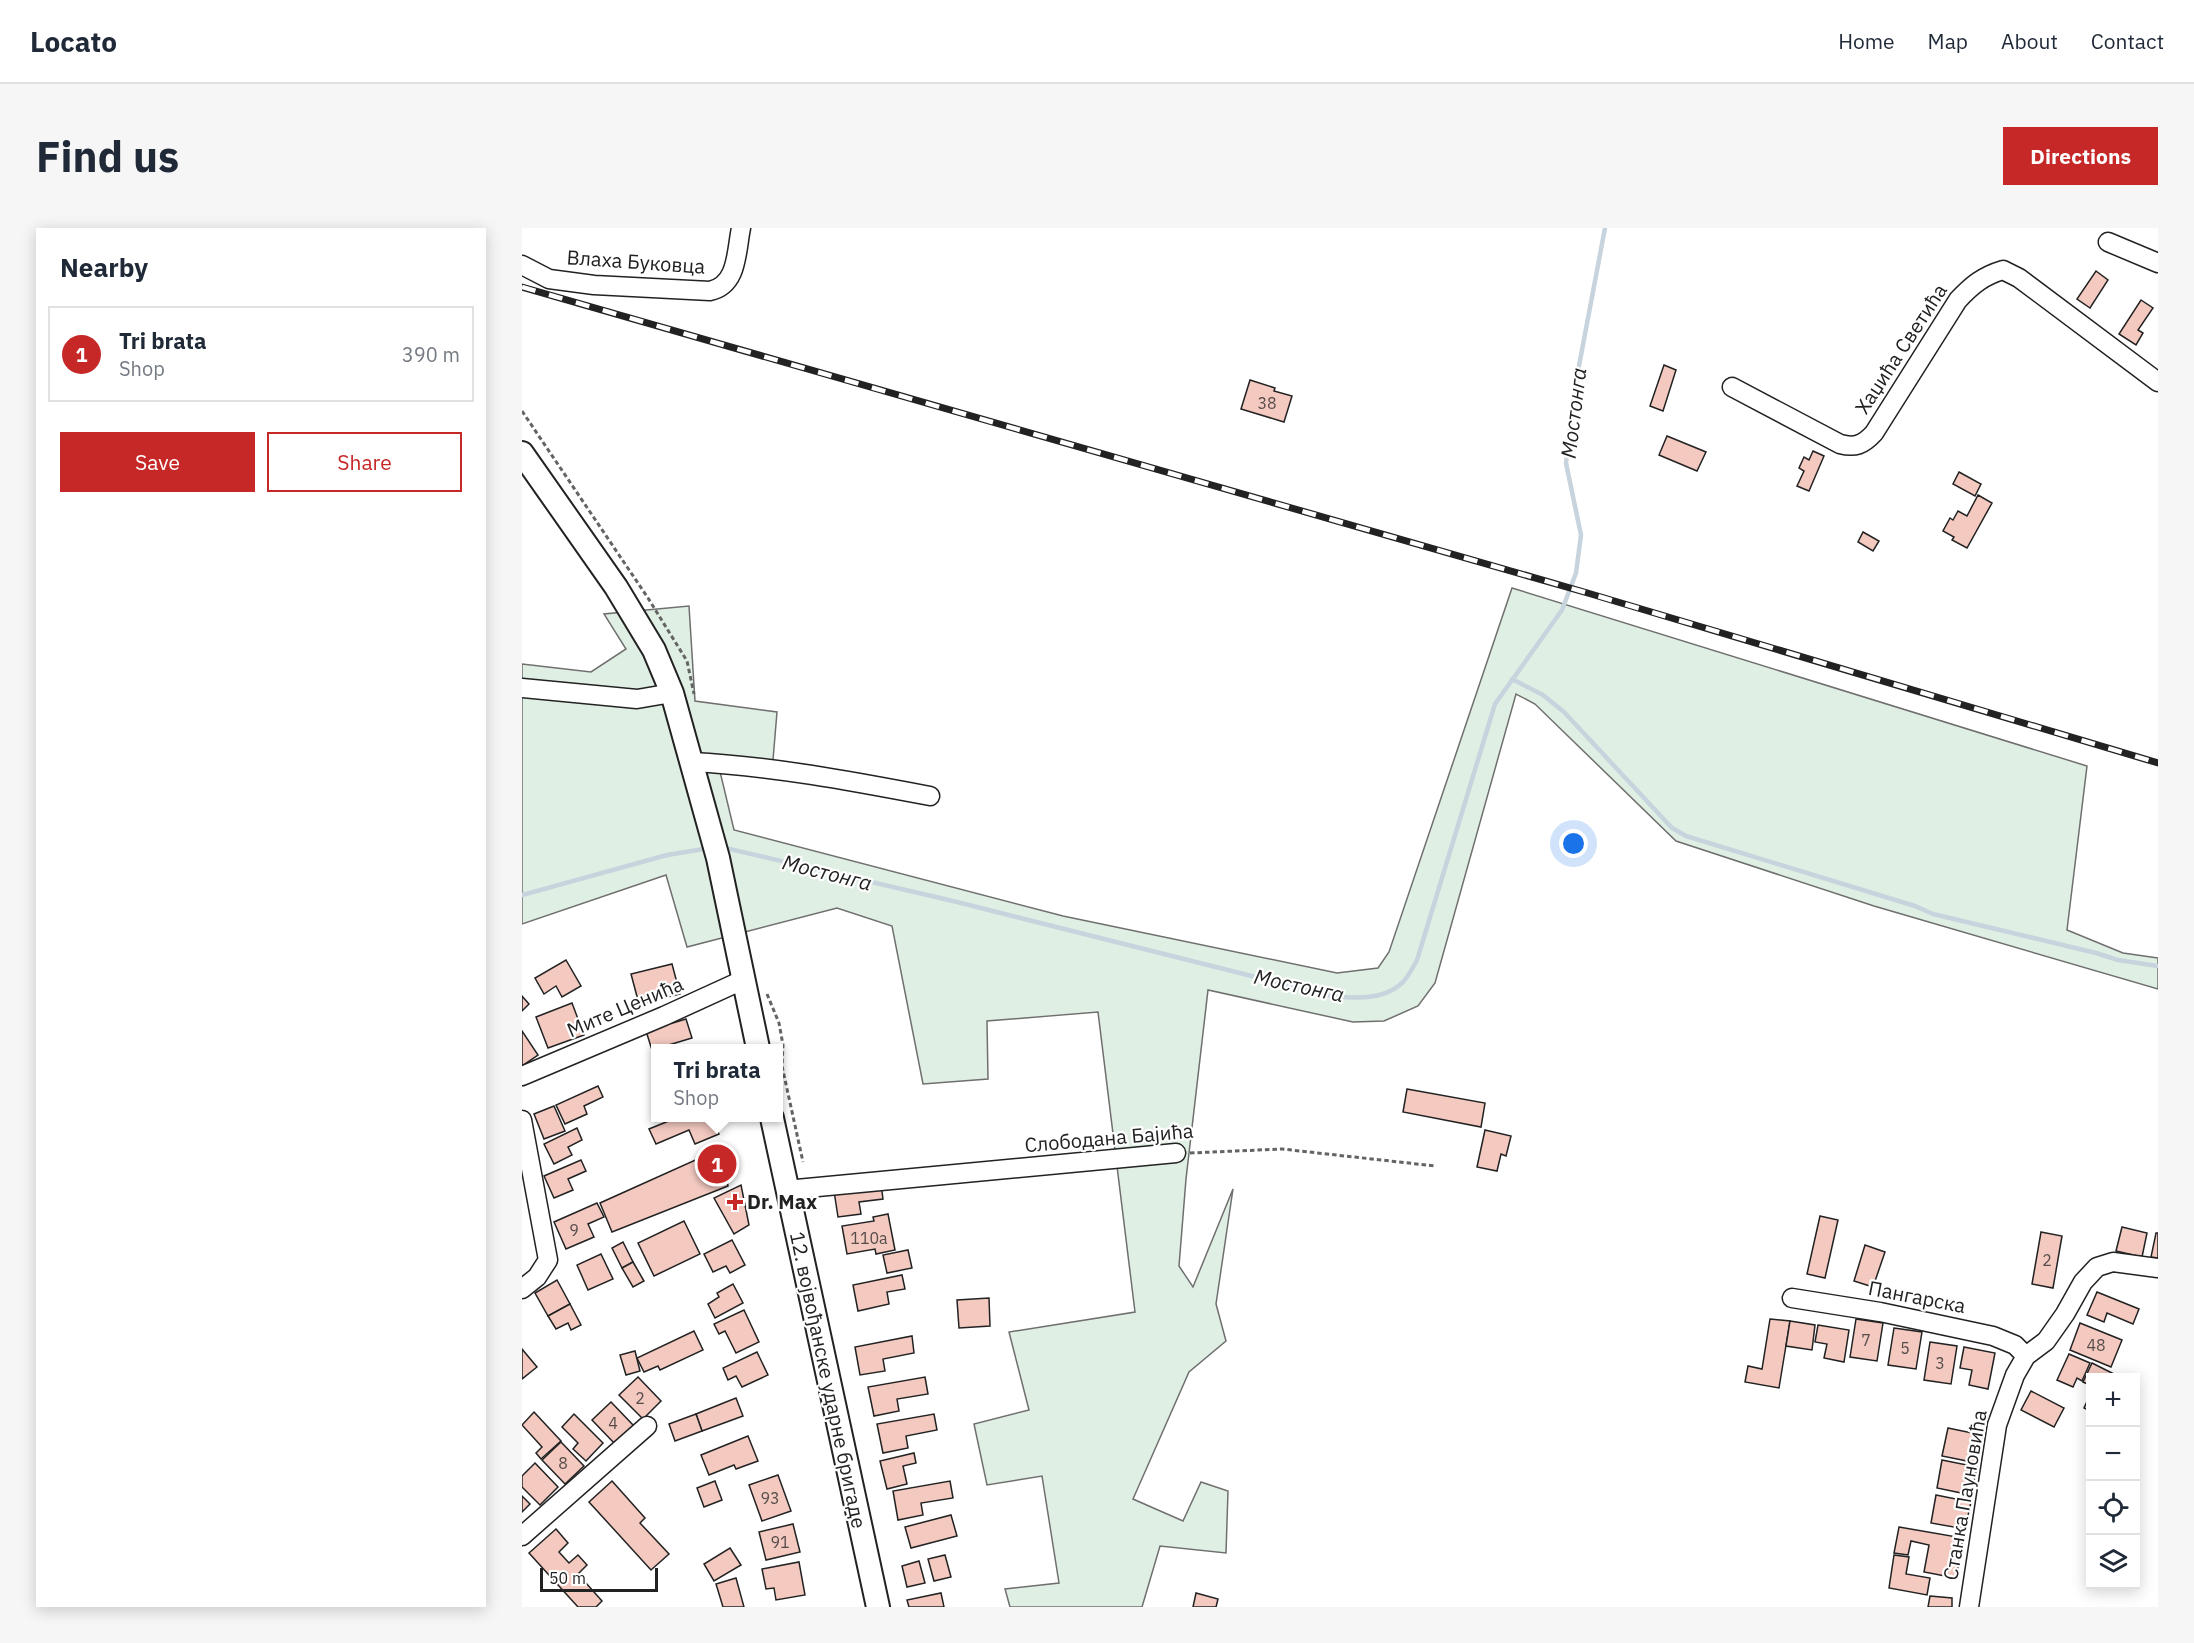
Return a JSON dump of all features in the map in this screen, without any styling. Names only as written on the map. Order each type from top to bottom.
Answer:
[{"type":"main road","points":[[522,453],[616,587],[654,650],[672,693],[718,858],[758,1044]]},
{"type":"main road","name":"12. војвођанске ударне бригаде","points":[[773,1122],[878,1607]]},
{"type":"street","name":"Влаха Буковца","points":[[522,265],[549,279],[594,285],[710,291],[718,289],[730,278],[741,228]]},
{"type":"street","points":[[2108,242],[2158,263]]},
{"type":"street","name":"Хаџића Светића","points":[[1732,387],[1840,444],[1853,447],[1865,443],[1874,433],[1958,300],[1972,284],[1987,275],[2003,270],[2019,278],[2158,382]]},
{"type":"street","points":[[522,688],[637,699],[672,693]]},
{"type":"street","points":[[692,762],[781,770],[930,796]]},
{"type":"street","name":"Мите Ценића","points":[[522,1076],[745,979]]},
{"type":"street","points":[[522,1120],[548,1260],[537,1277],[522,1289]]},
{"type":"street","name":"Слободана Бајића","points":[[786,1190],[1176,1153]]},
{"type":"street","name":"Станка Пауновића","points":[[1969,1607],[1997,1425],[2015,1375],[2026,1356],[2046,1341],[2083,1282],[2097,1267],[2113,1262],[2123,1262],[2158,1268]]},
{"type":"street","name":"Пангарска","points":[[1792,1298],[1880,1312],[1994,1336],[2015,1345],[2026,1356]]},
{"type":"street","points":[[522,1536],[647,1426]]},
{"type":"path","name":"Слободана Бајића","points":[[1176,1153],[1282,1149],[1435,1166]]},
{"type":"green space","points":[[1512,588],[2087,766],[2067,930],[2123,953],[2158,958],[2158,989],[1874,906],[1676,841],[1535,704],[1516,694],[1435,983],[1418,1006],[1384,1021],[1353,1022],[1208,990],[1186,1179],[1179,1266],[1193,1287],[1233,1189],[1216,1304],[1226,1341],[1189,1372],[1133,1499],[1183,1521],[1201,1482],[1228,1491],[1226,1553],[1160,1546],[1142,1607],[1010,1607],[1005,1589],[1059,1583],[1042,1476],[987,1485],[974,1424],[1029,1410],[1009,1332],[1135,1312],[1098,1012],[987,1021],[988,1079],[923,1084],[892,926],[837,908],[687,947],[666,875],[522,924],[522,664],[591,672],[626,649],[604,614],[689,606],[695,701],[777,712],[773,760],[717,759],[734,830],[1063,916],[1337,973],[1378,968],[1389,952]]},
{"type":"building","points":[[2096,271],[2108,280],[2090,308],[2077,299]]},
{"type":"building","points":[[2141,300],[2153,308],[2138,330],[2143,333],[2136,345],[2119,334]]},
{"type":"building","points":[[1664,365],[1676,370],[1663,411],[1650,406]]},
{"type":"building","points":[[1250,380],[1292,396],[1284,422],[1241,409]]},
{"type":"building","points":[[1667,436],[1706,452],[1697,471],[1659,455]]},
{"type":"building","points":[[1813,451],[1824,456],[1809,491],[1797,486],[1804,471],[1799,468],[1804,457],[1809,460]]},
{"type":"building","points":[[1959,472],[1981,484],[1975,496],[1953,484]]},
{"type":"building","points":[[1978,495],[1992,503],[1967,548],[1952,540],[1954,537],[1943,531],[1950,518],[1953,520],[1958,511],[1967,516]]},
{"type":"building","points":[[1863,532],[1879,541],[1873,551],[1858,542]]},
{"type":"building","points":[[566,960],[581,986],[562,997],[556,986],[544,994],[535,978]]},
{"type":"building","points":[[672,964],[680,994],[639,1004],[631,974]]},
{"type":"building","points":[[522,996],[529,1004],[522,1011]]},
{"type":"building","points":[[572,1003],[584,1035],[548,1048],[536,1017]]},
{"type":"building","points":[[686,1019],[692,1038],[672,1044],[651,1044],[651,1047],[646,1031]]},
{"type":"building","points":[[522,1031],[538,1055],[522,1066]]},
{"type":"building","points":[[598,1086],[603,1097],[584,1106],[587,1114],[565,1124],[556,1105]]},
{"type":"building","points":[[1407,1089],[1485,1103],[1481,1127],[1403,1112]]},
{"type":"building","points":[[554,1106],[565,1131],[544,1139],[534,1114]]},
{"type":"building","points":[[666,1122],[714,1122],[719,1134],[695,1144],[689,1130],[656,1144],[649,1129]]},
{"type":"building","points":[[577,1128],[582,1140],[568,1147],[572,1155],[554,1164],[544,1144]]},
{"type":"building","points":[[1485,1130],[1511,1136],[1506,1156],[1501,1154],[1497,1171],[1477,1167]]},
{"type":"building","points":[[722,1148],[728,1186],[612,1232],[600,1203]]},
{"type":"building","points":[[581,1160],[586,1171],[568,1179],[573,1190],[554,1198],[544,1176]]},
{"type":"building","points":[[881,1184],[883,1199],[859,1202],[861,1214],[838,1217],[834,1191]]},
{"type":"building","points":[[741,1185],[749,1225],[734,1234],[714,1198]]},
{"type":"building","points":[[597,1203],[604,1217],[588,1224],[594,1237],[566,1249],[554,1222]]},
{"type":"building","points":[[888,1214],[895,1250],[876,1254],[875,1249],[847,1254],[842,1226],[874,1221],[873,1217]]},
{"type":"building","points":[[1820,1216],[1838,1220],[1825,1278],[1807,1274]]},
{"type":"building","points":[[684,1221],[700,1254],[654,1276],[638,1243]]},
{"type":"building","points":[[2122,1227],[2147,1233],[2142,1257],[2116,1251]]},
{"type":"building","points":[[2041,1232],[2062,1236],[2053,1288],[2032,1284]]},
{"type":"building","points":[[2156,1233],[2158,1233],[2158,1258],[2151,1257]]},
{"type":"building","points":[[732,1240],[745,1265],[730,1273],[726,1266],[713,1272],[704,1254]]},
{"type":"building","points":[[623,1242],[633,1262],[622,1268],[612,1248]]},
{"type":"building","points":[[1865,1245],[1885,1252],[1873,1287],[1854,1281]]},
{"type":"building","points":[[908,1250],[912,1268],[887,1273],[883,1255]]},
{"type":"building","points":[[601,1254],[613,1279],[588,1290],[577,1265]]},
{"type":"building","points":[[633,1262],[644,1281],[633,1287],[622,1268]]},
{"type":"building","points":[[902,1275],[905,1289],[887,1292],[889,1304],[858,1311],[853,1285]]},
{"type":"building","points":[[557,1280],[570,1304],[548,1316],[535,1293]]},
{"type":"building","points":[[733,1284],[743,1303],[715,1318],[708,1304],[719,1297],[717,1293]]},
{"type":"building","points":[[2097,1292],[2139,1309],[2133,1324],[2107,1313],[2104,1322],[2087,1315]]},
{"type":"building","points":[[989,1298],[990,1326],[959,1328],[957,1300]]},
{"type":"building","points":[[570,1304],[581,1325],[571,1330],[568,1323],[556,1329],[548,1316]]},
{"type":"building","points":[[744,1310],[759,1342],[736,1353],[725,1331],[719,1334],[714,1324]]},
{"type":"building","points":[[1770,1319],[1790,1321],[1779,1388],[1745,1382],[1748,1366],[1762,1369]]},
{"type":"building","points":[[1856,1319],[1883,1323],[1877,1361],[1850,1357]]},
{"type":"building","points":[[1790,1321],[1815,1325],[1812,1350],[1786,1346]]},
{"type":"building","points":[[2080,1323],[2122,1340],[2111,1367],[2070,1350]]},
{"type":"building","points":[[1818,1325],[1849,1330],[1844,1362],[1824,1358],[1827,1344],[1815,1342]]},
{"type":"building","points":[[1894,1328],[1922,1332],[1916,1369],[1888,1365]]},
{"type":"building","points":[[694,1331],[703,1350],[660,1370],[658,1366],[644,1372],[637,1358]]},
{"type":"building","points":[[912,1336],[914,1353],[883,1359],[885,1371],[860,1375],[855,1347]]},
{"type":"building","points":[[1930,1342],[1957,1346],[1951,1384],[1924,1380]]},
{"type":"building","points":[[1964,1347],[1995,1353],[1988,1389],[1969,1385],[1972,1370],[1960,1368]]},
{"type":"building","points":[[522,1349],[537,1367],[522,1379]]},
{"type":"building","points":[[635,1351],[640,1371],[626,1375],[620,1355]]},
{"type":"building","points":[[757,1352],[768,1375],[742,1387],[736,1376],[728,1380],[723,1368]]},
{"type":"building","points":[[2069,1354],[2090,1363],[2082,1381],[2077,1378],[2073,1387],[2057,1380]]},
{"type":"building","points":[[2092,1363],[2112,1373],[2087,1373]]},
{"type":"building","points":[[638,1377],[661,1401],[643,1419],[619,1395]]},
{"type":"building","points":[[925,1377],[928,1394],[897,1399],[899,1411],[874,1416],[868,1387]]},
{"type":"building","points":[[2031,1391],[2064,1408],[2054,1427],[2021,1410]]},
{"type":"building","points":[[736,1398],[743,1416],[702,1431],[696,1414]]},
{"type":"building","points":[[611,1402],[634,1426],[615,1444],[592,1420]]},
{"type":"building","points":[[534,1412],[561,1441],[541,1459],[536,1453],[542,1447],[522,1425]]},
{"type":"building","points":[[574,1414],[603,1443],[586,1461],[573,1449],[578,1443],[562,1427]]},
{"type":"building","points":[[696,1414],[702,1431],[675,1441],[669,1424]]},
{"type":"building","points":[[934,1414],[937,1430],[906,1436],[908,1448],[883,1453],[877,1424]]},
{"type":"building","points":[[1948,1428],[1982,1435],[1977,1463],[1942,1456]]},
{"type":"building","points":[[748,1436],[758,1461],[736,1469],[734,1465],[709,1475],[701,1455]]},
{"type":"building","points":[[561,1442],[584,1466],[565,1484],[542,1460]]},
{"type":"building","points":[[914,1453],[916,1463],[903,1466],[907,1484],[887,1489],[880,1461]]},
{"type":"building","points":[[1942,1460],[1977,1467],[1971,1495],[1937,1488]]},
{"type":"building","points":[[535,1463],[558,1487],[540,1505],[522,1487],[522,1476]]},
{"type":"building","points":[[778,1475],[791,1511],[762,1521],[749,1485]]},
{"type":"building","points":[[612,1481],[645,1518],[640,1523],[669,1554],[651,1570],[589,1502]]},
{"type":"building","points":[[715,1481],[722,1500],[704,1507],[697,1488]]},
{"type":"building","points":[[950,1481],[953,1498],[921,1503],[923,1515],[898,1520],[893,1491]]},
{"type":"building","points":[[1936,1495],[1971,1502],[1965,1529],[1931,1523]]},
{"type":"building","points":[[522,1496],[530,1504],[522,1512]]},
{"type":"building","points":[[951,1515],[957,1536],[911,1548],[905,1527]]},
{"type":"building","points":[[793,1524],[800,1552],[766,1560],[759,1532]]},
{"type":"building","points":[[1899,1527],[1963,1538],[1956,1578],[1924,1572],[1929,1545],[1911,1541],[1908,1555],[1894,1553]]},
{"type":"building","points":[[556,1529],[568,1543],[559,1552],[569,1563],[578,1555],[587,1565],[578,1574],[602,1601],[596,1607],[578,1607],[529,1553]]},
{"type":"building","points":[[730,1548],[741,1565],[714,1581],[704,1564]]},
{"type":"building","points":[[945,1555],[951,1577],[934,1581],[928,1559]]},
{"type":"building","points":[[1894,1555],[1909,1557],[1906,1574],[1930,1578],[1927,1595],[1889,1588]]},
{"type":"building","points":[[919,1561],[925,1583],[907,1587],[902,1566]]},
{"type":"building","points":[[799,1562],[805,1595],[776,1600],[774,1588],[766,1589],[762,1569]]},
{"type":"building","points":[[736,1578],[744,1607],[723,1607],[716,1584]]},
{"type":"building","points":[[941,1593],[944,1607],[909,1607],[907,1600]]},
{"type":"building","points":[[1196,1593],[1218,1599],[1216,1607],[1193,1607]]},
{"type":"building","points":[[1930,1596],[1952,1598],[1952,1607],[1928,1607]]},
{"type":"waterway","name":"Мостонга","points":[[721,847],[953,901],[1331,996],[1376,996],[1401,984],[1417,960],[1495,704],[1562,610],[1576,573],[1581,535],[1566,463],[1575,387],[1605,228]]},
{"type":"waterway","points":[[1512,679],[1543,695],[1564,712],[1672,828],[1686,836],[1915,906],[1933,914],[2118,960],[2158,966]]},
{"type":"waterway","name":"Мостонга","points":[[522,895],[667,855],[710,848]]},
{"type":"railway","points":[[522,287],[1591,594],[2158,763]]},
{"type":"place","name":"Tri brata","points":[[717,1164]]},
{"type":"place","name":"Dr. Max","points":[[735,1202]]}]
